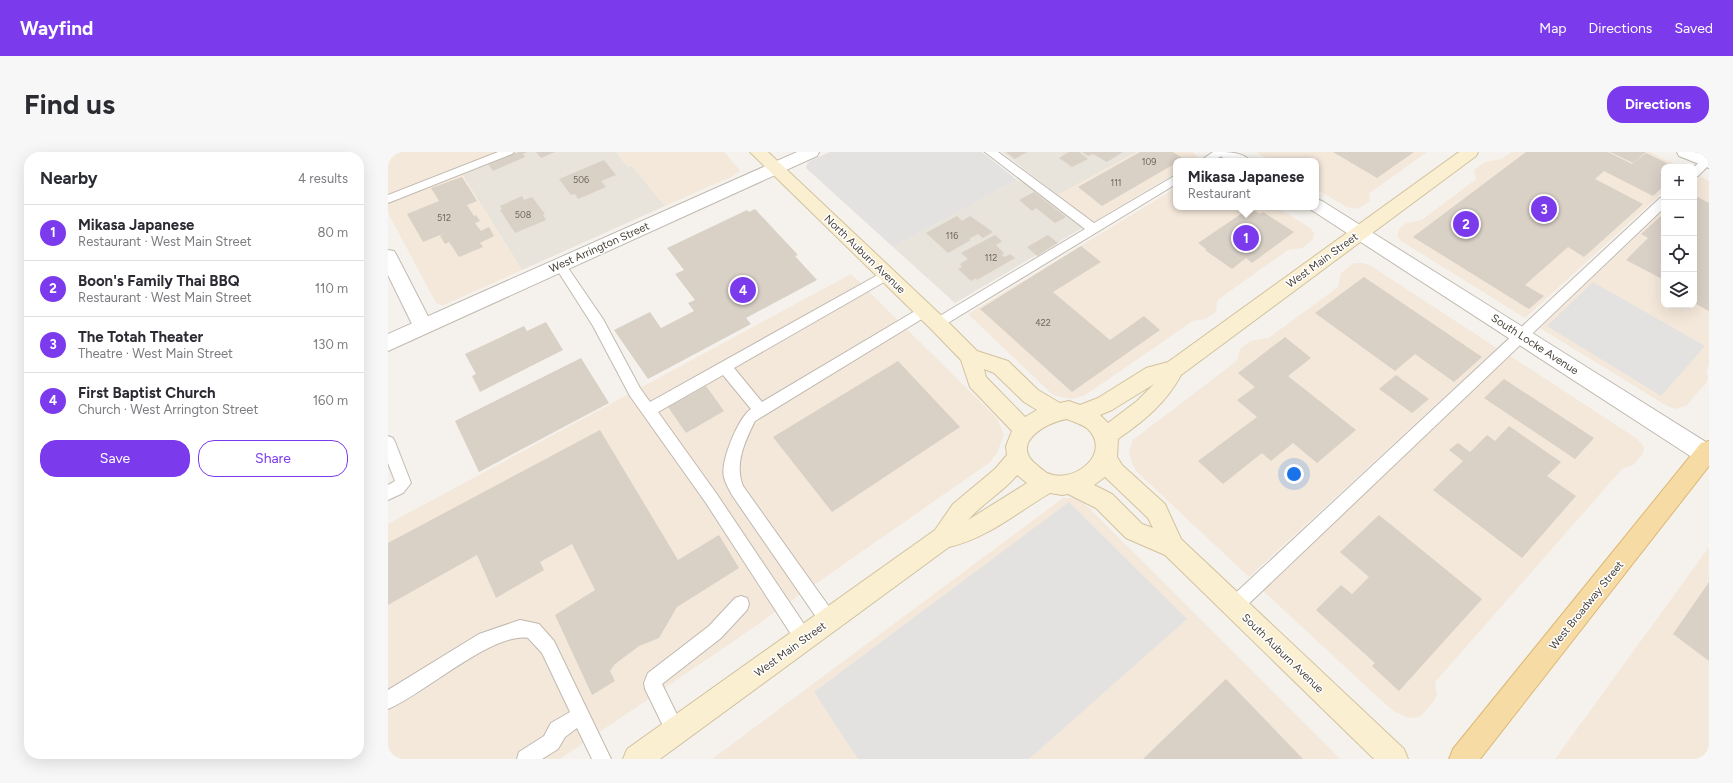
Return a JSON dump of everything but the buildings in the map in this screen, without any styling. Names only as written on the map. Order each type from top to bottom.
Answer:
[{"type":"main road","name":"North Auburn Avenue","points":[[758,152],[931,317],[970,357],[977,380],[1024,430]]},
{"type":"main road","name":"West Main Street","points":[[1080,414],[1105,404],[1153,374],[1174,369],[1470,152]]},
{"type":"main road","name":"North Auburn Avenue","points":[[970,357],[1001,367],[1031,396],[1056,411]]},
{"type":"main road","name":"West Main Street","points":[[1106,436],[1143,411],[1166,384],[1174,369]]},
{"type":"main road","points":[[1069,410],[1080,414],[1101,428],[1106,436],[1108,448],[1106,459],[1099,470],[1086,479],[1071,484],[1046,484],[1035,478],[1024,468],[1018,457],[1017,446],[1024,430],[1033,422],[1056,411],[1069,410]]},
{"type":"main road","name":"West Broadway Street","points":[[1463,759],[1708,453]]},
{"type":"main road","name":"West Main Street","points":[[943,538],[952,520],[981,492],[1001,477],[1018,457]]},
{"type":"main road","name":"South Auburn Avenue","points":[[1106,459],[1114,472],[1157,511],[1173,547]]},
{"type":"main road","name":"West Main Street","points":[[637,759],[943,538],[964,532],[1001,514],[1027,494],[1046,484]]},
{"type":"main road","name":"South Auburn Avenue","points":[[1071,484],[1104,501],[1116,515],[1134,531],[1173,547],[1394,759]]},
{"type":"street","name":"West Arrington Street","points":[[388,343],[811,152]]},
{"type":"street","points":[[1225,152],[1236,158]]},
{"type":"street","points":[[1685,152],[1704,164]]},
{"type":"street","name":"South Locke Avenue","points":[[1319,207],[1708,453]]},
{"type":"street","points":[[388,256],[423,326]]},
{"type":"lane","points":[[388,199],[508,152]]},
{"type":"lane","points":[[991,152],[1094,229]]},
{"type":"lane","points":[[1211,158],[1221,152]]},
{"type":"lane","points":[[829,621],[737,490],[731,476],[736,444],[750,417],[760,410],[1094,229],[1173,181]]},
{"type":"lane","points":[[1234,606],[1661,204]]},
{"type":"lane","points":[[560,265],[598,323],[635,392],[650,410],[711,498],[804,639]]},
{"type":"lane","points":[[650,410],[887,275]]},
{"type":"lane","points":[[725,367],[760,410]]},
{"type":"lane","points":[[388,442],[403,482],[398,488],[388,493]]},
{"type":"lane","points":[[676,731],[652,685],[653,681],[657,676],[715,632],[741,604]]},
{"type":"lane","points":[[388,700],[485,640],[520,628],[533,630],[548,647],[602,759]]},
{"type":"lane","points":[[526,759],[551,742],[553,736],[558,730],[580,715]]},
{"type":"shaded area","points":[[388,152],[498,152],[388,195]]},
{"type":"shaded area","points":[[517,152],[616,152],[628,167],[632,166],[665,206],[522,270],[462,174]]},
{"type":"shaded area","points":[[616,152],[724,152],[740,170],[731,177],[665,206],[632,166],[628,167]]},
{"type":"shaded area","points":[[830,152],[982,152],[1017,180],[893,247],[806,168],[810,161]]},
{"type":"shaded area","points":[[1002,152],[1137,152],[1058,195]]},
{"type":"shaded area","points":[[1137,152],[1193,152],[1198,158],[1173,158],[1173,175],[1093,222],[1058,195]]},
{"type":"shaded area","points":[[1256,152],[1427,152],[1369,193],[1370,201],[1358,209],[1347,207],[1319,191],[1319,158],[1266,158]]},
{"type":"shaded area","points":[[1511,152],[1650,152],[1675,164],[1661,164],[1661,194],[1525,318],[1401,241],[1397,235],[1399,229],[1406,223],[1423,219],[1476,179],[1474,170],[1485,162],[1501,159]]},
{"type":"shaded area","points":[[462,174],[522,270],[441,305],[436,303],[388,213],[388,203]]},
{"type":"shaded area","points":[[1700,176],[1709,181],[1709,365],[1706,371],[1708,377],[1707,382],[1686,406],[1675,409],[1667,406],[1540,328],[1661,213],[1661,308],[1697,308],[1697,178]]},
{"type":"shaded area","points":[[1017,180],[1035,189],[1084,227],[955,303],[893,247]]},
{"type":"shaded area","points":[[1173,190],[1173,210],[1282,210],[1310,228],[1314,233],[1313,239],[1303,248],[1288,250],[1219,299],[1217,302],[1216,312],[1205,319],[1193,321],[1084,396],[1070,399],[1053,395],[968,314]]},
{"type":"shaded area","points":[[1354,263],[1363,263],[1371,266],[1497,348],[1249,577],[1136,471],[1131,460],[1129,450],[1133,440],[1234,363],[1238,358],[1240,349],[1250,341],[1268,338],[1338,287],[1341,273]]},
{"type":"shaded area","points":[[851,274],[997,418],[1004,435],[997,453],[989,463],[731,643],[560,759],[388,759],[388,524]]},
{"type":"shaded area","points":[[1593,282],[1705,346],[1661,396],[1547,326]]},
{"type":"shaded area","points":[[1509,355],[1636,438],[1643,445],[1643,454],[1633,465],[1623,468],[1436,681],[1435,684],[1437,695],[1434,701],[1420,717],[1409,718],[1395,712],[1383,702],[1261,589]]},
{"type":"shaded area","points":[[1063,498],[1074,498],[1085,504],[1340,759],[712,759]]},
{"type":"shaded area","points":[[1069,502],[1187,619],[1029,759],[858,759],[814,692]]},
{"type":"shaded area","points":[[1709,547],[1709,759],[1555,759]]},
{"type":"place","name":"The Totah Theater","points":[[1544,209]]},
{"type":"place","name":"Boon's Family Thai BBQ","points":[[1466,224]]},
{"type":"place","name":"Mikasa Japanese","points":[[1246,238]]},
{"type":"place","name":"First Baptist Church","points":[[743,290]]}]
